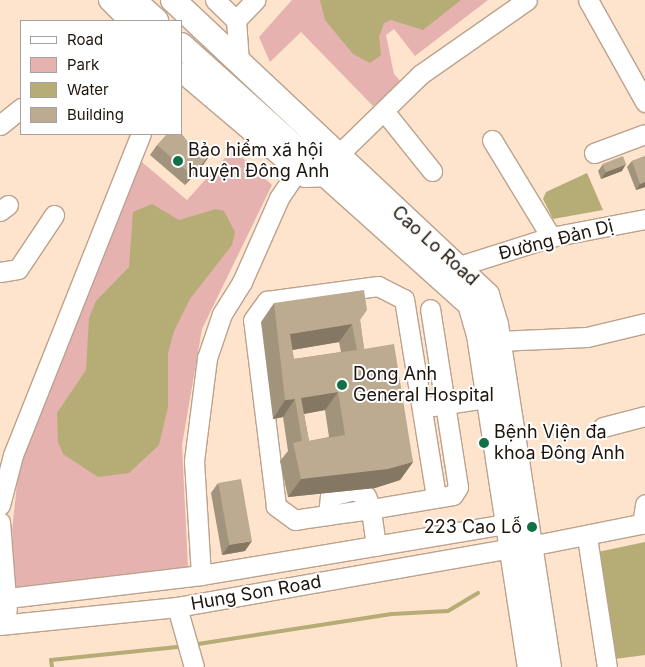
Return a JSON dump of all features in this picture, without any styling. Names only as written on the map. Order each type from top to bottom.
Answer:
[{"type":"main road","name":"Cao Lo Road","points":[[173,0],[239,62],[332,166],[449,272],[464,296],[476,318],[506,524],[520,547],[549,667]]},
{"type":"main road","points":[[129,16],[151,20]]},
{"type":"main road","name":"Cao Lo Road","points":[[182,45],[229,101],[332,166]]},
{"type":"main road","name":"Cao Lo Road","points":[[449,272],[479,283],[487,295],[498,341],[520,547],[530,667]]},
{"type":"street","points":[[108,0],[129,16]]},
{"type":"street","points":[[215,0],[236,20],[239,62]]},
{"type":"street","points":[[236,20],[255,0]]},
{"type":"street","points":[[182,73],[229,101],[305,177],[332,166],[421,74],[527,0]]},
{"type":"street","points":[[588,0],[645,102]]},
{"type":"street","points":[[0,125],[20,109]]},
{"type":"street","points":[[384,111],[432,171]]},
{"type":"street","points":[[594,153],[645,134]]},
{"type":"street","points":[[0,505],[6,454],[141,135]]},
{"type":"street","points":[[492,140],[551,237]]},
{"type":"street","points":[[201,575],[194,461],[207,358],[222,314],[242,282],[279,198],[297,171]]},
{"type":"street","points":[[0,272],[18,269],[54,215]]},
{"type":"street","name":"Đường Đản Dị","points":[[449,272],[551,237],[645,219]]},
{"type":"street","points":[[430,309],[458,487],[453,495],[295,520],[276,506],[253,320],[260,306],[267,301],[351,288],[378,286],[399,294],[408,305],[436,497]]},
{"type":"street","points":[[498,341],[587,337],[645,322]]},
{"type":"street","points":[[424,407],[487,398]]},
{"type":"street","points":[[603,427],[645,416]]},
{"type":"street","points":[[644,524],[645,504]]},
{"type":"street","points":[[371,509],[376,546]]},
{"type":"street","points":[[0,522],[4,624]]},
{"type":"street","points":[[3,599],[201,575],[506,524]]},
{"type":"street","name":"Hung Son Road","points":[[4,624],[177,607],[587,537],[644,524]]},
{"type":"street","points":[[587,537],[607,667]]},
{"type":"street","points":[[177,607],[194,667]]},
{"type":"green space","points":[[292,0],[488,0],[415,56],[394,29],[386,35],[394,74],[402,83],[373,106],[301,32],[270,62],[259,37]]},
{"type":"green space","points":[[233,149],[272,185],[202,329],[182,445],[188,569],[16,591],[12,531],[19,464],[137,158],[187,200]]},
{"type":"water","points":[[320,0],[461,0],[423,30],[391,20],[384,23],[379,37],[381,55],[370,63],[353,54],[325,20]]},
{"type":"water","points":[[587,173],[603,210],[553,219],[543,199],[546,192]]},
{"type":"water","points":[[152,204],[179,220],[216,209],[224,211],[235,232],[232,245],[190,299],[174,331],[168,353],[168,407],[159,445],[129,473],[98,477],[63,454],[58,442],[57,413],[86,370],[89,318],[96,301],[129,267],[133,212]]},
{"type":"water","points":[[645,542],[645,655],[615,659],[593,553]]},
{"type":"building","points":[[182,134],[193,148],[197,144],[210,155],[192,175],[157,145],[166,135]]},
{"type":"building","points":[[623,156],[626,164],[606,172],[602,164]]},
{"type":"building","points":[[645,156],[645,182],[640,184],[632,161]]},
{"type":"building","points":[[364,290],[367,310],[360,320],[364,349],[394,344],[413,462],[388,469],[301,479],[293,443],[302,441],[295,399],[285,400],[274,303]],"holes":[[[352,324],[357,350],[294,359],[290,334]],[[338,392],[345,435],[309,441],[301,398]]]},
{"type":"building","points":[[241,479],[252,541],[229,545],[218,483]]},
{"type":"waterway","points":[[198,644],[392,614],[448,611],[478,593]]},
{"type":"waterway","points":[[52,667],[51,660],[177,647]]},
{"type":"place","name":"Bảo hiểm xã hội huyện Đông Anh","points":[[178,161]]},
{"type":"place","name":"Dong Anh General Hospital","points":[[342,385]]},
{"type":"place","name":"Bệnh Viện đa khoa Đông Anh","points":[[484,443]]},
{"type":"place","name":"223 Cao Lỗ","points":[[532,527]]}]
